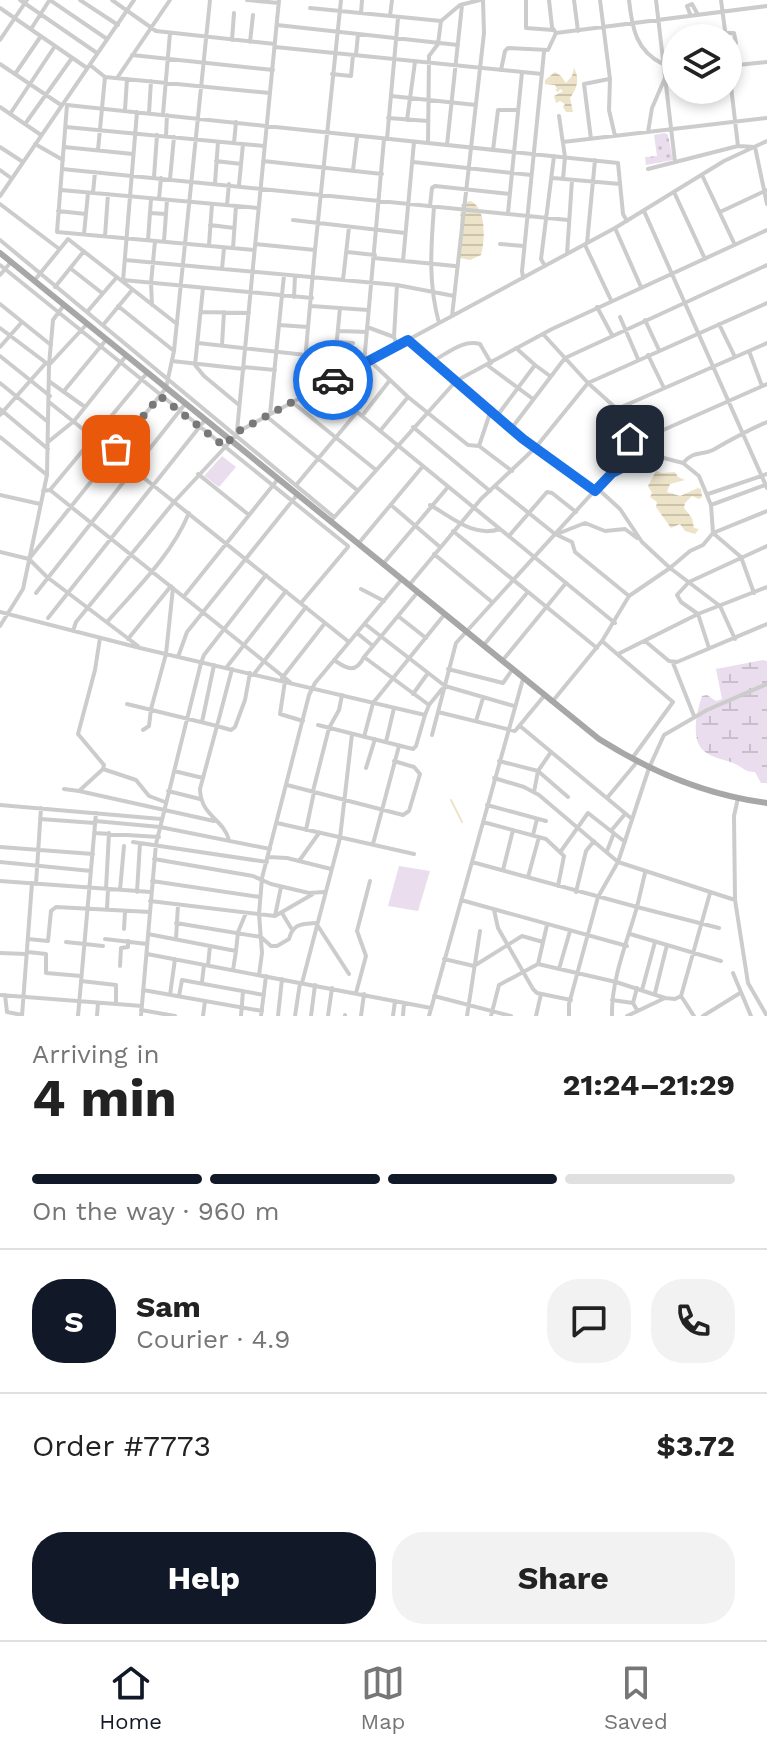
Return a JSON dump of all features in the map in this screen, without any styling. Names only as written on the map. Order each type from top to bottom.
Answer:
[{"type":"main road","points":[[0,253],[295,493],[332,519],[353,544],[383,564],[599,739],[634,761],[699,788],[767,803]]},
{"type":"street","points":[[31,29],[50,0],[107,39]]},
{"type":"street","points":[[80,0],[118,25]]},
{"type":"street","points":[[112,0],[151,28],[170,33],[542,74]]},
{"type":"street","points":[[1,193],[134,0]]},
{"type":"street","points":[[117,78],[170,0]]},
{"type":"street","points":[[29,559],[166,388],[174,351],[210,0]]},
{"type":"street","points":[[236,433],[279,2],[247,0]]},
{"type":"street","points":[[306,393],[312,278],[341,0]]},
{"type":"street","points":[[361,13],[362,0]]},
{"type":"street","points":[[390,16],[392,0]]},
{"type":"street","points":[[428,143],[429,56],[438,42],[441,21],[460,3],[482,0],[484,26],[452,316]]},
{"type":"street","points":[[526,0],[526,28],[554,32],[767,6]]},
{"type":"street","points":[[501,70],[508,48],[544,52],[550,48],[554,32],[549,0]]},
{"type":"street","points":[[574,0],[578,31]]},
{"type":"street","points":[[600,0],[610,79],[609,110],[615,136]]},
{"type":"street","points":[[629,0],[632,23],[641,48],[650,58],[662,64]]},
{"type":"street","points":[[656,0],[662,47]]},
{"type":"street","points":[[721,0],[724,24]]},
{"type":"street","points":[[0,40],[24,1],[98,54]]},
{"type":"street","points":[[447,145],[460,3]]},
{"type":"street","points":[[310,8],[441,21]]},
{"type":"street","points":[[0,9],[105,77],[270,93]]},
{"type":"street","points":[[232,40],[234,13]]},
{"type":"street","points":[[250,42],[253,15]]},
{"type":"street","points":[[367,362],[368,310],[398,17]]},
{"type":"street","points":[[277,25],[458,45]]},
{"type":"street","points":[[166,137],[165,83],[170,33]]},
{"type":"street","points":[[332,74],[351,76],[358,34]]},
{"type":"street","points":[[15,75],[41,36]]},
{"type":"street","points":[[10,114],[55,46]]},
{"type":"street","points":[[523,278],[544,52]]},
{"type":"street","points":[[132,55],[273,70]]},
{"type":"street","points":[[25,124],[72,58]]},
{"type":"street","points":[[407,120],[415,61]]},
{"type":"street","points":[[742,64],[767,62]]},
{"type":"street","points":[[0,64],[62,106]]},
{"type":"street","points":[[507,214],[522,72]]},
{"type":"street","points":[[98,150],[105,77]]},
{"type":"street","points":[[125,110],[127,79]]},
{"type":"street","points":[[591,139],[584,84],[610,79]]},
{"type":"street","points":[[149,113],[151,81]]},
{"type":"street","points":[[648,132],[652,108],[662,83]]},
{"type":"street","points":[[391,96],[476,105]]},
{"type":"street","points":[[669,104],[675,162]]},
{"type":"street","points":[[733,104],[738,154]]},
{"type":"street","points":[[254,250],[57,232],[67,105],[618,163],[623,214],[627,221]]},
{"type":"street","points":[[0,107],[42,135]]},
{"type":"street","points":[[493,150],[498,110],[518,110]]},
{"type":"street","points":[[123,281],[137,112]]},
{"type":"street","points":[[559,116],[565,157],[563,179]]},
{"type":"street","points":[[388,118],[428,121]]},
{"type":"street","points":[[563,142],[767,118]]},
{"type":"street","points":[[234,143],[236,122]]},
{"type":"street","points":[[66,127],[264,146]]},
{"type":"street","points":[[154,177],[157,135]]},
{"type":"street","points":[[353,170],[357,136]]},
{"type":"street","points":[[170,179],[174,137]]},
{"type":"street","points":[[73,631],[76,622],[131,554],[236,433],[586,244],[702,174],[767,141]]},
{"type":"street","points":[[215,183],[218,142]]},
{"type":"street","points":[[403,261],[414,142]]},
{"type":"street","points":[[35,144],[63,160]]},
{"type":"street","points":[[239,185],[243,144]]},
{"type":"street","points":[[648,169],[738,146],[755,147]]},
{"type":"street","points":[[0,147],[23,162]]},
{"type":"street","points":[[64,147],[134,154]]},
{"type":"street","points":[[755,147],[767,204]]},
{"type":"street","points":[[545,266],[541,259],[554,156]]},
{"type":"street","points":[[595,160],[586,244],[611,300]]},
{"type":"street","points":[[216,161],[241,164]]},
{"type":"street","points":[[263,161],[382,174]]},
{"type":"street","points":[[413,162],[531,175]]},
{"type":"street","points":[[62,169],[568,220]]},
{"type":"street","points":[[0,170],[12,179]]},
{"type":"street","points":[[84,234],[95,172]]},
{"type":"street","points":[[702,174],[735,245]]},
{"type":"street","points":[[159,199],[161,178]]},
{"type":"street","points":[[553,178],[620,184]]},
{"type":"street","points":[[567,254],[572,180]]},
{"type":"street","points":[[227,205],[229,184]]},
{"type":"street","points":[[439,323],[431,291],[429,264],[433,186],[510,194]]},
{"type":"street","points":[[60,190],[258,208]]},
{"type":"street","points":[[720,212],[766,190]]},
{"type":"street","points":[[674,192],[705,259]]},
{"type":"street","points":[[105,236],[108,194]]},
{"type":"street","points":[[148,240],[151,198]]},
{"type":"street","points":[[164,242],[167,200]]},
{"type":"street","points":[[0,204],[58,248]]},
{"type":"street","points":[[209,246],[212,204]]},
{"type":"street","points":[[233,248],[236,206]]},
{"type":"street","points":[[58,211],[86,214]]},
{"type":"street","points":[[644,211],[765,475],[767,485],[711,505]]},
{"type":"street","points":[[150,213],[166,214]]},
{"type":"street","points":[[293,220],[405,233]]},
{"type":"street","points":[[210,225],[234,228]]},
{"type":"street","points":[[343,280],[349,226]]},
{"type":"street","points":[[615,228],[641,287]]},
{"type":"street","points":[[0,240],[298,484],[332,519],[456,381],[611,300],[767,230]]},
{"type":"street","points":[[34,281],[68,239],[177,324]]},
{"type":"street","points":[[152,305],[155,241]]},
{"type":"street","points":[[255,244],[315,250]]},
{"type":"street","points":[[500,244],[524,246]]},
{"type":"street","points":[[222,269],[224,248]]},
{"type":"street","points":[[50,294],[84,251]]},
{"type":"street","points":[[347,252],[456,266]]},
{"type":"street","points":[[125,260],[397,285],[454,296]]},
{"type":"street","points":[[0,275],[11,262]]},
{"type":"street","points":[[0,265],[292,502],[353,544]]},
{"type":"street","points":[[511,429],[565,358],[767,265]]},
{"type":"street","points":[[70,268],[102,293]]},
{"type":"street","points":[[268,415],[284,275]]},
{"type":"street","points":[[294,297],[295,276]]},
{"type":"street","points":[[81,319],[117,277]]},
{"type":"street","points":[[123,281],[312,298]]},
{"type":"street","points":[[397,285],[394,337],[397,345]]},
{"type":"street","points":[[203,288],[195,365],[239,406]]},
{"type":"street","points":[[97,333],[132,290]]},
{"type":"street","points":[[408,586],[474,507],[536,447],[588,383],[767,303]]},
{"type":"street","points":[[0,304],[51,345]]},
{"type":"street","points":[[0,626],[23,589],[47,475],[50,382],[47,364],[53,320],[64,305]]},
{"type":"street","points":[[118,306],[174,351]]},
{"type":"street","points":[[311,306],[368,310]]},
{"type":"street","points":[[597,307],[612,335]]},
{"type":"street","points":[[333,380],[340,308]]},
{"type":"street","points":[[201,312],[249,313]]},
{"type":"street","points":[[222,345],[224,312]]},
{"type":"street","points":[[620,317],[639,360]]},
{"type":"street","points":[[645,320],[659,350]]},
{"type":"street","points":[[0,347],[22,321]]},
{"type":"street","points":[[48,449],[1,412],[87,324]]},
{"type":"street","points":[[719,324],[735,357]]},
{"type":"street","points":[[279,325],[309,327]]},
{"type":"street","points":[[0,328],[47,364]]},
{"type":"street","points":[[339,331],[367,330],[394,337]]},
{"type":"street","points":[[543,334],[617,409],[656,456],[683,463],[699,476],[711,505],[713,533],[741,557],[754,593]]},
{"type":"street","points":[[64,391],[106,340]]},
{"type":"street","points":[[408,340],[511,429],[620,509],[642,542]]},
{"type":"street","points":[[338,342],[353,343]]},
{"type":"street","points":[[198,343],[306,355]]},
{"type":"street","points":[[617,409],[767,343]]},
{"type":"street","points":[[433,361],[463,344],[480,344],[489,364],[533,399]]},
{"type":"street","points":[[516,348],[550,376]]},
{"type":"street","points":[[432,735],[455,646],[596,489],[622,468],[628,442],[633,437],[661,431],[765,385],[749,351]]},
{"type":"street","points":[[648,355],[664,388]]},
{"type":"street","points":[[0,356],[153,486],[349,642]]},
{"type":"street","points":[[48,442],[74,421],[126,356]]},
{"type":"street","points":[[172,361],[275,370]]},
{"type":"street","points":[[367,362],[468,445],[479,446],[512,471]]},
{"type":"street","points":[[497,416],[535,365]]},
{"type":"street","points":[[43,491],[50,490],[147,373]]},
{"type":"street","points":[[362,416],[390,380]]},
{"type":"street","points":[[50,382],[85,407]]},
{"type":"street","points":[[0,383],[49,422]]},
{"type":"street","points":[[324,385],[615,623]]},
{"type":"street","points":[[380,431],[408,397]]},
{"type":"street","points":[[292,402],[376,470]]},
{"type":"street","points":[[36,593],[185,404]]},
{"type":"street","points":[[479,446],[491,410]]},
{"type":"street","points":[[178,657],[187,632],[292,502],[298,484],[357,412]]},
{"type":"street","points":[[268,415],[358,491]]},
{"type":"street","points":[[48,618],[205,420]]},
{"type":"street","points":[[683,463],[690,455],[709,451],[767,422]]},
{"type":"street","points":[[413,427],[490,491]]},
{"type":"street","points":[[0,437],[47,475]]},
{"type":"street","points":[[127,704],[231,730],[235,727],[252,674],[353,544],[424,466]]},
{"type":"street","points":[[198,474],[249,515]]},
{"type":"street","points":[[708,494],[765,475]]},
{"type":"street","points":[[184,596],[278,479]]},
{"type":"street","points":[[495,486],[555,534],[572,542],[575,552],[629,596]]},
{"type":"street","points":[[383,564],[448,487]]},
{"type":"street","points":[[50,490],[283,679]]},
{"type":"street","points":[[509,536],[549,491],[576,512]]},
{"type":"street","points":[[0,495],[40,504]]},
{"type":"street","points":[[391,505],[440,547]]},
{"type":"street","points":[[430,505],[474,531],[490,533],[500,529]]},
{"type":"street","points":[[552,702],[597,648],[629,596],[690,551],[706,543],[713,533],[767,511]]},
{"type":"street","points":[[107,622],[168,553],[189,513]]},
{"type":"street","points":[[555,534],[585,523],[605,531],[625,529],[720,606],[735,639]]},
{"type":"street","points":[[453,531],[597,648]]},
{"type":"street","points":[[709,648],[698,614],[677,598],[689,582],[767,546]]},
{"type":"street","points":[[0,552],[29,559],[47,577],[140,648]]},
{"type":"street","points":[[434,554],[492,602]]},
{"type":"street","points":[[141,1011],[156,844],[201,663],[223,629],[266,575]]},
{"type":"street","points":[[259,975],[262,878],[312,688],[401,580]]},
{"type":"street","points":[[502,662],[566,582]]},
{"type":"street","points":[[128,639],[172,587]]},
{"type":"street","points":[[143,730],[149,726],[166,654],[172,587]]},
{"type":"street","points":[[618,654],[698,614],[767,587]]},
{"type":"street","points":[[361,589],[384,601]]},
{"type":"street","points":[[229,840],[226,831],[206,812],[200,799],[203,778],[229,669],[243,645],[286,591]]},
{"type":"street","points":[[334,660],[346,669],[355,669],[417,593]]},
{"type":"street","points":[[483,646],[527,593]]},
{"type":"street","points":[[0,612],[425,715]]},
{"type":"street","points":[[364,737],[373,703],[444,615]]},
{"type":"street","points":[[398,616],[426,638]]},
{"type":"street","points":[[303,721],[280,714],[283,679],[325,623]]},
{"type":"street","points":[[365,624],[444,687],[514,706]]},
{"type":"street","points":[[673,662],[767,624]]},
{"type":"street","points":[[357,633],[373,646]]},
{"type":"street","points":[[79,791],[104,765],[78,734],[100,638]]},
{"type":"street","points":[[644,640],[673,662],[694,716]]},
{"type":"street","points":[[602,641],[673,703],[607,798]]},
{"type":"street","points":[[364,657],[429,705]]},
{"type":"street","points":[[202,722],[214,665]]},
{"type":"street","points":[[448,669],[503,683],[512,670]]},
{"type":"street","points":[[413,694],[428,673]]},
{"type":"street","points":[[429,1016],[523,679]]},
{"type":"street","points":[[569,1016],[598,897],[618,862],[649,768],[664,735],[694,716],[767,684]]},
{"type":"street","points":[[318,725],[413,749],[429,705],[444,687]]},
{"type":"street","points":[[306,830],[329,728],[339,710],[342,695]]},
{"type":"street","points":[[438,712],[515,731],[544,696]]},
{"type":"street","points":[[476,721],[483,698]]},
{"type":"street","points":[[386,742],[394,708]]},
{"type":"street","points":[[520,726],[633,819]]},
{"type":"street","points":[[295,1016],[316,923],[340,838],[352,734]]},
{"type":"street","points":[[366,768],[375,739]]},
{"type":"street","points":[[373,845],[399,746]]},
{"type":"street","points":[[534,792],[538,771],[551,752]]},
{"type":"street","points":[[287,785],[407,814],[420,774],[414,767],[394,761]]},
{"type":"street","points":[[499,761],[538,771],[568,797]]},
{"type":"street","points":[[103,769],[136,780],[149,796],[165,802]]},
{"type":"street","points":[[174,771],[203,778]]},
{"type":"street","points":[[494,778],[534,792],[618,862],[735,900]]},
{"type":"street","points":[[64,789],[216,821]]},
{"type":"street","points":[[168,791],[200,799]]},
{"type":"street","points":[[738,798],[734,816],[735,900],[748,983],[767,1016]]},
{"type":"street","points":[[0,805],[162,819]]},
{"type":"street","points":[[487,805],[546,821]]},
{"type":"street","points":[[41,808],[37,867],[28,939],[23,997],[22,1016],[7,1012],[3,995],[23,997],[79,1001],[98,1003],[116,1004],[175,1016]]},
{"type":"street","points":[[78,1016],[96,813]]},
{"type":"street","points":[[561,851],[588,813],[625,842]]},
{"type":"street","points":[[607,851],[612,832],[625,813]]},
{"type":"street","points":[[40,819],[160,827],[271,849]]},
{"type":"street","points":[[528,877],[537,819]]},
{"type":"street","points":[[483,822],[548,840],[561,851],[564,859],[558,886]]},
{"type":"street","points":[[277,823],[414,854]]},
{"type":"street","points":[[503,870],[513,830]]},
{"type":"street","points":[[94,833],[159,837]]},
{"type":"street","points":[[107,909],[109,833]]},
{"type":"street","points":[[299,861],[319,833]]},
{"type":"street","points":[[576,892],[586,851],[594,841]]},
{"type":"street","points":[[133,842],[268,860],[299,861],[331,869]]},
{"type":"street","points":[[137,892],[140,843]]},
{"type":"street","points":[[120,890],[124,846]]},
{"type":"street","points":[[0,847],[93,854]]},
{"type":"street","points":[[154,859],[262,878],[314,894]]},
{"type":"street","points":[[0,862],[91,871]]},
{"type":"street","points":[[472,862],[719,928]]},
{"type":"street","points":[[612,1016],[616,982],[645,873]]},
{"type":"street","points":[[0,881],[151,892]]},
{"type":"street","points":[[152,881],[260,897]]},
{"type":"street","points":[[356,993],[366,956],[357,931],[370,881]]},
{"type":"street","points":[[275,916],[281,886]]},
{"type":"street","points":[[150,901],[275,916],[314,894],[324,892]]},
{"type":"street","points":[[693,1016],[681,996],[710,893]]},
{"type":"street","points":[[461,900],[627,946]]},
{"type":"street","points":[[176,939],[178,905]]},
{"type":"street","points":[[28,939],[48,941],[54,908],[150,912]]},
{"type":"street","points":[[494,910],[494,917],[533,989],[541,994],[571,1000]]},
{"type":"street","points":[[124,929],[125,912]]},
{"type":"street","points":[[233,970],[238,932],[246,913]]},
{"type":"street","points":[[282,913],[291,929]]},
{"type":"street","points":[[176,923],[261,937],[271,946],[277,946],[289,939],[291,929],[297,924],[316,923]]},
{"type":"street","points":[[316,923],[349,974]]},
{"type":"street","points":[[538,964],[547,925]]},
{"type":"street","points":[[467,1016],[480,931]]},
{"type":"street","points":[[559,969],[570,931]]},
{"type":"street","points":[[148,934],[236,951]]},
{"type":"street","points":[[630,934],[721,961]]},
{"type":"street","points":[[444,959],[474,966],[522,936],[543,942]]},
{"type":"street","points":[[105,939],[147,944]]},
{"type":"street","points":[[120,966],[121,948],[128,947],[128,941]]},
{"type":"street","points":[[66,942],[103,946]]},
{"type":"street","points":[[633,1003],[655,942]]},
{"type":"street","points":[[655,994],[667,945]]},
{"type":"street","points":[[202,983],[210,946]]},
{"type":"street","points":[[0,953],[46,954],[46,973],[116,985],[116,1004]]},
{"type":"street","points":[[147,954],[431,1008]]},
{"type":"street","points":[[170,995],[175,959]]},
{"type":"street","points":[[492,1014],[498,987],[538,964],[616,982],[665,998],[681,996]]},
{"type":"street","points":[[733,973],[751,1016]]},
{"type":"street","points":[[143,990],[262,1014],[266,976]]},
{"type":"street","points":[[172,978],[264,995]]},
{"type":"street","points":[[278,1016],[282,979]]},
{"type":"street","points":[[179,996],[182,980]]},
{"type":"street","points":[[311,1016],[315,985]]},
{"type":"street","points":[[328,1016],[332,988]]},
{"type":"street","points":[[241,1016],[243,991]]},
{"type":"street","points":[[703,1016],[740,993]]},
{"type":"street","points":[[361,1016],[364,994]]},
{"type":"street","points":[[536,1016],[541,994]]},
{"type":"street","points":[[434,996],[492,1014],[511,1016]]},
{"type":"street","points":[[627,1016],[665,998]]},
{"type":"street","points":[[612,1000],[633,1003]]},
{"type":"street","points":[[203,1016],[205,1001]]},
{"type":"street","points":[[393,1016],[395,1001]]},
{"type":"street","points":[[97,1016],[98,1003]]},
{"type":"street","points":[[403,1016],[404,1003]]},
{"type":"street","points":[[633,1003],[637,1011]]},
{"type":"green space","points":[[665,133],[673,160],[646,165],[645,157],[657,156],[654,135]]},
{"type":"green space","points":[[222,456],[236,467],[219,487],[204,476]]},
{"type":"green space","points":[[767,661],[767,783],[761,783],[755,772],[707,753],[700,746],[696,732],[702,696],[707,695],[716,701],[722,699],[716,669]]},
{"type":"green space","points":[[399,866],[430,871],[418,911],[388,906]]},
{"type":"shaded area","points":[[574,68],[577,80],[570,98],[573,112],[566,112],[565,104],[560,101],[556,103],[554,96],[563,91],[560,89],[558,92],[555,85],[545,84],[545,80],[555,72],[566,83]]},
{"type":"shaded area","points":[[470,201],[479,210],[484,233],[481,255],[470,260],[460,258],[461,209],[462,204]]},
{"type":"shaded area","points":[[656,471],[675,472],[685,480],[670,484],[667,492],[680,496],[701,489],[702,497],[692,496],[684,508],[692,518],[694,528],[699,529],[695,534],[685,531],[680,524],[671,528],[656,507],[657,502],[650,497],[652,493],[648,486]]},
{"type":"waterway","points":[[451,800],[462,822]]},
{"type":"way so far","points":[[116,449],[160,396],[224,446],[237,432],[333,380]]},
{"type":"route","points":[[333,380],[408,340],[523,439],[595,491],[606,478],[622,468],[630,439]]}]
